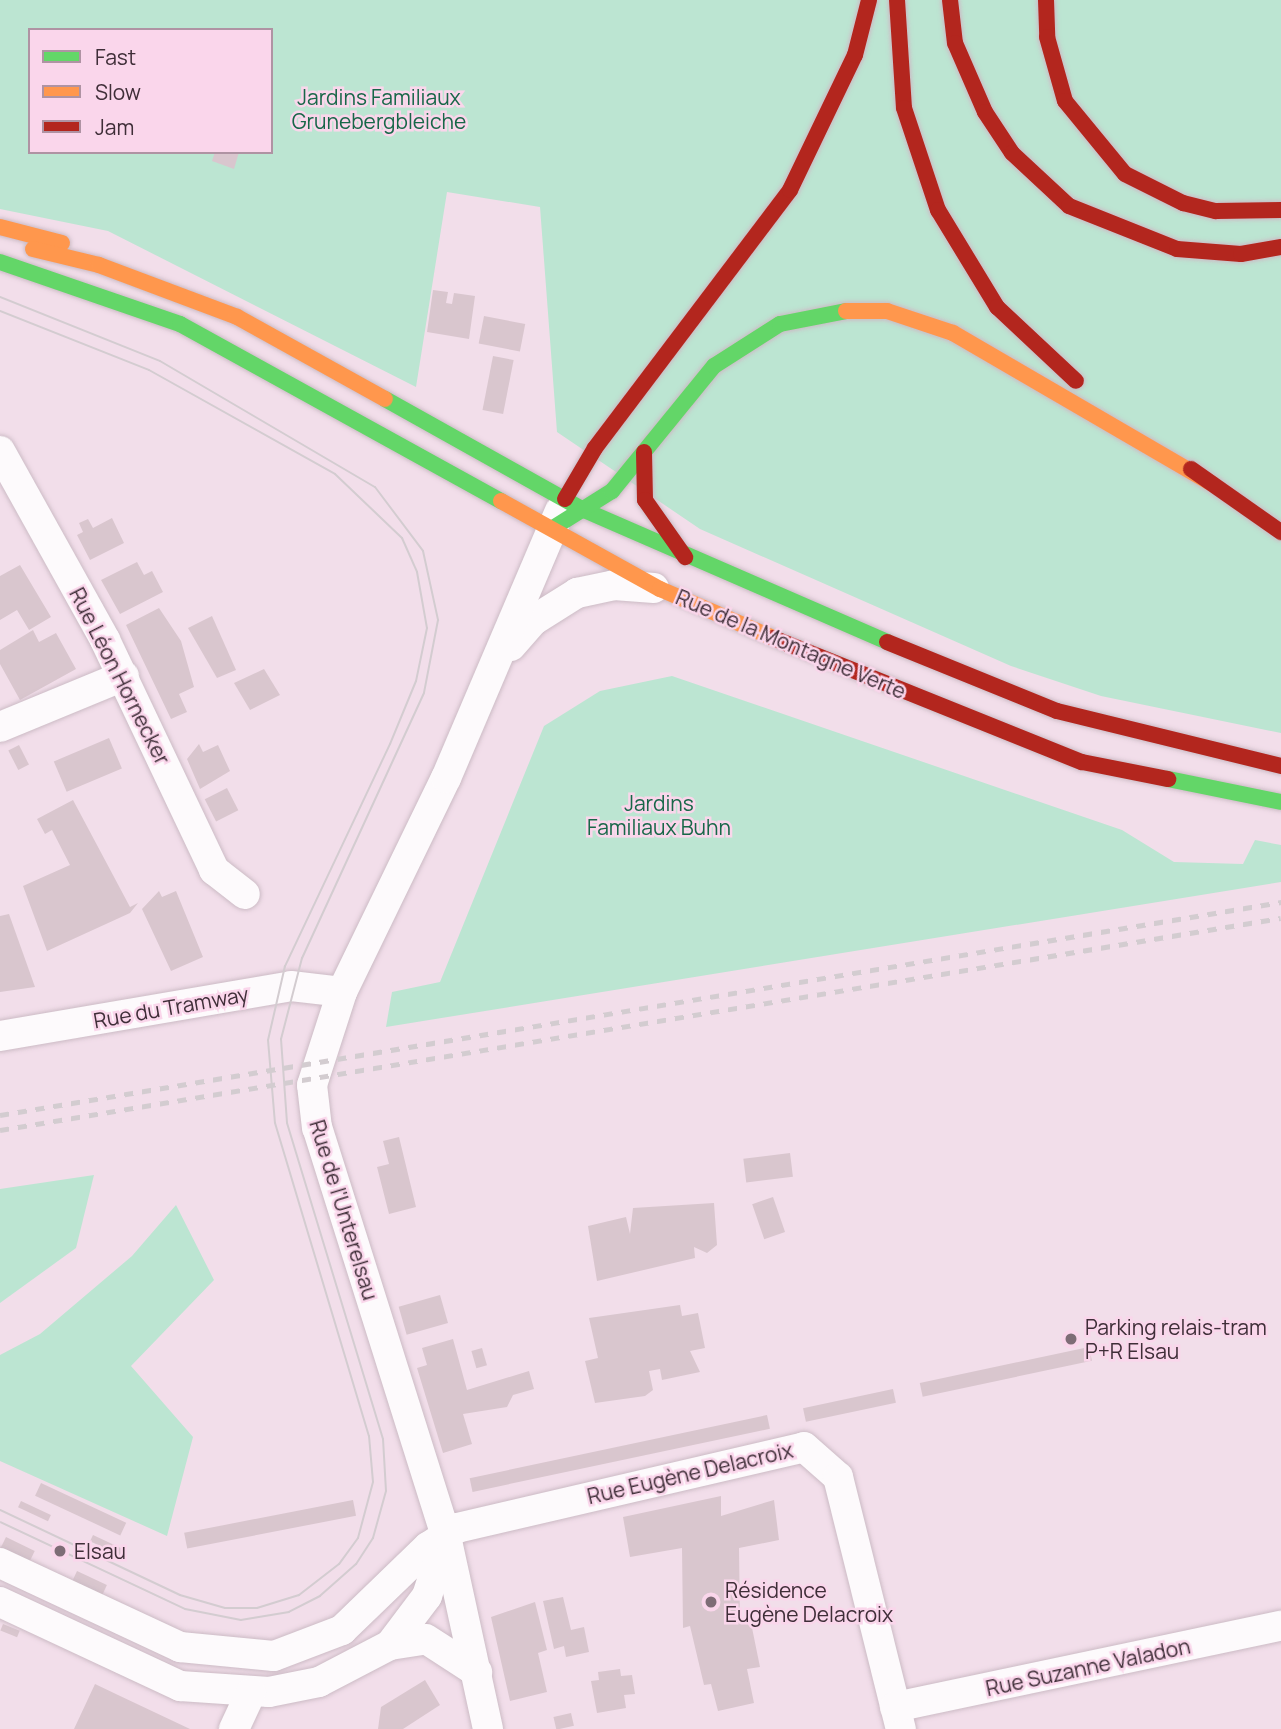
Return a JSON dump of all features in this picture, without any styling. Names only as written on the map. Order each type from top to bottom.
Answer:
[{"type":"main road","points":[[575,505],[595,448],[790,190],[855,55],[869,0]]},
{"type":"main road","points":[[897,0],[898,65],[913,147],[938,210],[997,307],[1054,362],[1211,483],[1281,532]]},
{"type":"main road","points":[[950,0],[955,43],[985,113],[1012,153],[1069,206],[1177,249],[1241,254],[1281,247]]},
{"type":"main road","points":[[1046,0],[1046,37],[1065,101],[1125,174],[1183,204],[1216,211],[1281,210]]},
{"type":"main road","points":[[0,228],[111,255],[237,317]]},
{"type":"main road","points":[[0,243],[99,265],[237,317]]},
{"type":"main road","name":"Rue de la Montagne Verte","points":[[0,262],[180,324],[660,589],[1082,762],[1281,802]]},
{"type":"main road","points":[[575,505],[612,491],[714,366],[749,340],[815,313],[887,311],[997,355],[1211,483]]},
{"type":"main road","name":"Rue de la Montagne Verte","points":[[237,317],[575,505],[685,557],[1057,711],[1281,766]]},
{"type":"main road","points":[[644,452],[645,500],[685,557]]},
{"type":"street","name":"Rue Léon Hornecker","points":[[0,451],[124,676],[214,870],[245,894]]},
{"type":"street","name":"Rue de l'Unterelsau","points":[[488,1729],[446,1536],[314,1114],[316,1065],[342,992],[493,672],[553,528],[575,505]]},
{"type":"street","name":"Rue de l'Unterelsau","points":[[493,672],[534,620],[557,602],[614,585],[660,589]]},
{"type":"street","points":[[0,727],[124,676]]},
{"type":"street","name":"Rue du Tramway","points":[[0,1036],[291,986],[342,992]]},
{"type":"street","name":"Rue Eugène Delacroix","points":[[446,1536],[475,1521],[803,1447],[838,1477],[898,1718]]},
{"type":"street","points":[[0,1563],[180,1647],[274,1656],[342,1630],[446,1536]]},
{"type":"street","points":[[390,1644],[427,1596],[446,1536]]},
{"type":"street","points":[[0,1602],[180,1686],[251,1693],[319,1682],[390,1644],[426,1639],[477,1672]]},
{"type":"street","name":"Rue Suzanne Valadon","points":[[898,1718],[1281,1626]]},
{"type":"street","points":[[234,1729],[251,1693]]},
{"type":"green space","name":"Jardins Familiaux Grunebergbleiche","points":[[0,0],[1281,0],[1281,733],[1101,696],[1011,666],[700,529],[557,432],[540,207],[447,192],[416,387],[108,231],[0,209]]},
{"type":"green space","name":"Jardins Familiaux Buhn","points":[[672,676],[1122,830],[1174,862],[1243,864],[1255,840],[1281,845],[1281,882],[386,1027],[392,992],[440,982],[544,726],[600,691]]},
{"type":"green space","points":[[94,1175],[76,1248],[0,1303],[0,1189]]},
{"type":"green space","points":[[176,1205],[214,1280],[131,1366],[193,1437],[167,1536],[0,1461],[0,1355],[40,1334],[132,1256]]},
{"type":"building","points":[[214,154],[238,154],[234,169],[212,161]]},
{"type":"building","points":[[433,290],[448,292],[446,303],[452,304],[454,293],[475,296],[469,339],[427,332]]},
{"type":"building","points":[[484,316],[525,324],[520,351],[479,343]]},
{"type":"building","points":[[493,356],[514,360],[503,414],[483,410]]},
{"type":"building","points":[[112,518],[124,543],[90,560],[77,535],[83,532],[79,523],[88,519],[93,528]]},
{"type":"building","points":[[137,562],[144,575],[152,571],[163,592],[120,614],[101,580]]},
{"type":"building","points":[[20,565],[51,617],[29,630],[17,610],[0,620],[0,576]]},
{"type":"building","points":[[159,608],[181,641],[194,687],[179,694],[187,712],[171,719],[126,625]]},
{"type":"building","points":[[212,616],[236,670],[217,678],[188,628]]},
{"type":"building","points":[[33,630],[39,642],[56,633],[76,669],[20,700],[0,664],[0,650]]},
{"type":"building","points":[[264,669],[280,695],[250,710],[234,683]]},
{"type":"building","points":[[109,738],[122,768],[67,792],[54,761]]},
{"type":"building","points":[[199,744],[203,752],[218,745],[230,771],[200,789],[187,759]]},
{"type":"building","points":[[19,745],[29,765],[18,770],[8,750]]},
{"type":"building","points":[[227,788],[238,810],[216,822],[205,799]]},
{"type":"building","points":[[73,800],[130,907],[138,903],[130,913],[47,951],[23,886],[70,865],[52,830],[45,834],[37,819]]},
{"type":"building","points":[[159,891],[162,897],[176,891],[203,957],[171,971],[142,909]]},
{"type":"building","points":[[9,914],[35,987],[0,992],[0,916]]},
{"type":"building","points":[[399,1137],[416,1207],[389,1214],[377,1167],[389,1164],[383,1141]]},
{"type":"building","points":[[790,1153],[793,1177],[746,1183],[743,1159]]},
{"type":"building","points":[[773,1197],[785,1232],[764,1239],[752,1204]]},
{"type":"building","points":[[714,1203],[717,1245],[707,1253],[694,1247],[695,1258],[597,1281],[588,1226],[626,1217],[630,1234],[633,1208]]},
{"type":"building","points":[[440,1295],[448,1323],[407,1335],[399,1307]]},
{"type":"building","points":[[680,1305],[682,1316],[698,1313],[705,1348],[690,1351],[700,1372],[662,1380],[660,1369],[649,1371],[653,1390],[645,1396],[595,1403],[585,1361],[598,1358],[589,1318]]},
{"type":"building","points":[[453,1339],[467,1390],[529,1371],[534,1389],[513,1395],[507,1407],[463,1414],[472,1444],[443,1453],[417,1368],[427,1365],[422,1348]]},
{"type":"building","points":[[1089,1347],[1092,1361],[923,1397],[920,1383]]},
{"type":"building","points":[[482,1348],[487,1365],[476,1368],[471,1351]]},
{"type":"building","points":[[893,1389],[896,1403],[806,1422],[803,1408]]},
{"type":"building","points":[[767,1415],[770,1429],[473,1492],[470,1478]]},
{"type":"building","points":[[41,1483],[126,1523],[120,1535],[35,1496]]},
{"type":"building","name":"Résidence Eugène Delacroix","points":[[721,1496],[721,1516],[774,1500],[779,1540],[739,1548],[740,1622],[750,1618],[760,1667],[747,1669],[754,1703],[718,1711],[711,1684],[704,1685],[690,1626],[683,1628],[682,1548],[630,1557],[623,1517]]},
{"type":"building","points":[[353,1500],[356,1516],[187,1549],[184,1533]]},
{"type":"building","points":[[21,1501],[51,1515],[48,1521],[18,1507]]},
{"type":"building","points":[[93,1535],[123,1549],[120,1555],[90,1541]]},
{"type":"building","points":[[6,1537],[35,1551],[29,1564],[0,1550]]},
{"type":"building","points":[[77,1571],[107,1585],[101,1598],[71,1584]]},
{"type":"building","points":[[563,1597],[571,1630],[584,1627],[589,1652],[566,1657],[564,1646],[554,1649],[543,1601]]},
{"type":"building","points":[[535,1602],[547,1650],[538,1653],[547,1692],[510,1701],[491,1617]]},
{"type":"building","points":[[3,1624],[20,1631],[17,1637],[0,1630]]},
{"type":"building","points":[[620,1669],[621,1676],[632,1675],[635,1694],[624,1695],[626,1708],[597,1713],[591,1681],[599,1680],[598,1672]]},
{"type":"building","points":[[425,1680],[440,1705],[403,1729],[378,1729],[381,1707]]},
{"type":"building","points":[[95,1684],[118,1695],[190,1729],[74,1729]]},
{"type":"building","points":[[571,1713],[574,1726],[556,1729],[553,1717]]},
{"type":"tram line","points":[[0,297],[160,361],[375,487],[423,551],[438,620],[424,693],[302,958],[281,1039],[287,1123],[383,1439],[386,1491],[373,1538],[356,1564],[320,1596],[289,1612],[241,1620],[185,1609],[0,1522]]},
{"type":"tram line","points":[[0,311],[149,370],[335,474],[402,538],[417,572],[427,628],[416,681],[390,744],[285,966],[268,1040],[275,1123],[369,1436],[373,1482],[358,1538],[339,1564],[299,1595],[257,1608],[225,1608],[180,1595],[0,1510]]},
{"type":"railway","points":[[0,1115],[1281,902]]},
{"type":"railway","points":[[0,1130],[1281,918]]},
{"type":"traffic: fast","points":[[0,262],[180,324],[501,501]]},
{"type":"traffic: fast","points":[[553,528],[612,491],[714,366],[780,324],[846,311]]},
{"type":"traffic: fast","points":[[385,399],[584,510],[887,642]]},
{"type":"traffic: fast","points":[[1168,779],[1281,802]]},
{"type":"traffic: slow","points":[[0,227],[62,243]]},
{"type":"traffic: slow","points":[[33,249],[99,265],[237,317],[385,399]]},
{"type":"traffic: slow","points":[[846,311],[887,311],[953,333],[1211,483]]},
{"type":"traffic: slow","points":[[501,501],[660,589],[773,638]]},
{"type":"traffic: jam","points":[[565,499],[595,448],[790,190],[855,55],[869,0]]},
{"type":"traffic: jam","points":[[897,0],[904,108],[938,210],[997,307],[1076,381]]},
{"type":"traffic: jam","points":[[950,0],[955,43],[985,112],[1012,153],[1069,206],[1177,249],[1241,254],[1281,247]]},
{"type":"traffic: jam","points":[[1046,0],[1047,37],[1065,101],[1125,174],[1183,203],[1216,211],[1281,210]]},
{"type":"traffic: jam","points":[[644,452],[645,500],[685,557]]},
{"type":"traffic: jam","points":[[1191,469],[1281,532]]},
{"type":"traffic: jam","points":[[773,638],[1082,762],[1168,779]]},
{"type":"traffic: jam","points":[[887,642],[1057,711],[1281,766]]},
{"type":"place","name":"Parking relais-tram P+R Elsau","points":[[1071,1339]]},
{"type":"place","name":"Elsau","points":[[60,1551]]},
{"type":"place","name":"Résidence Eugène Delacroix","points":[[711,1602]]}]
